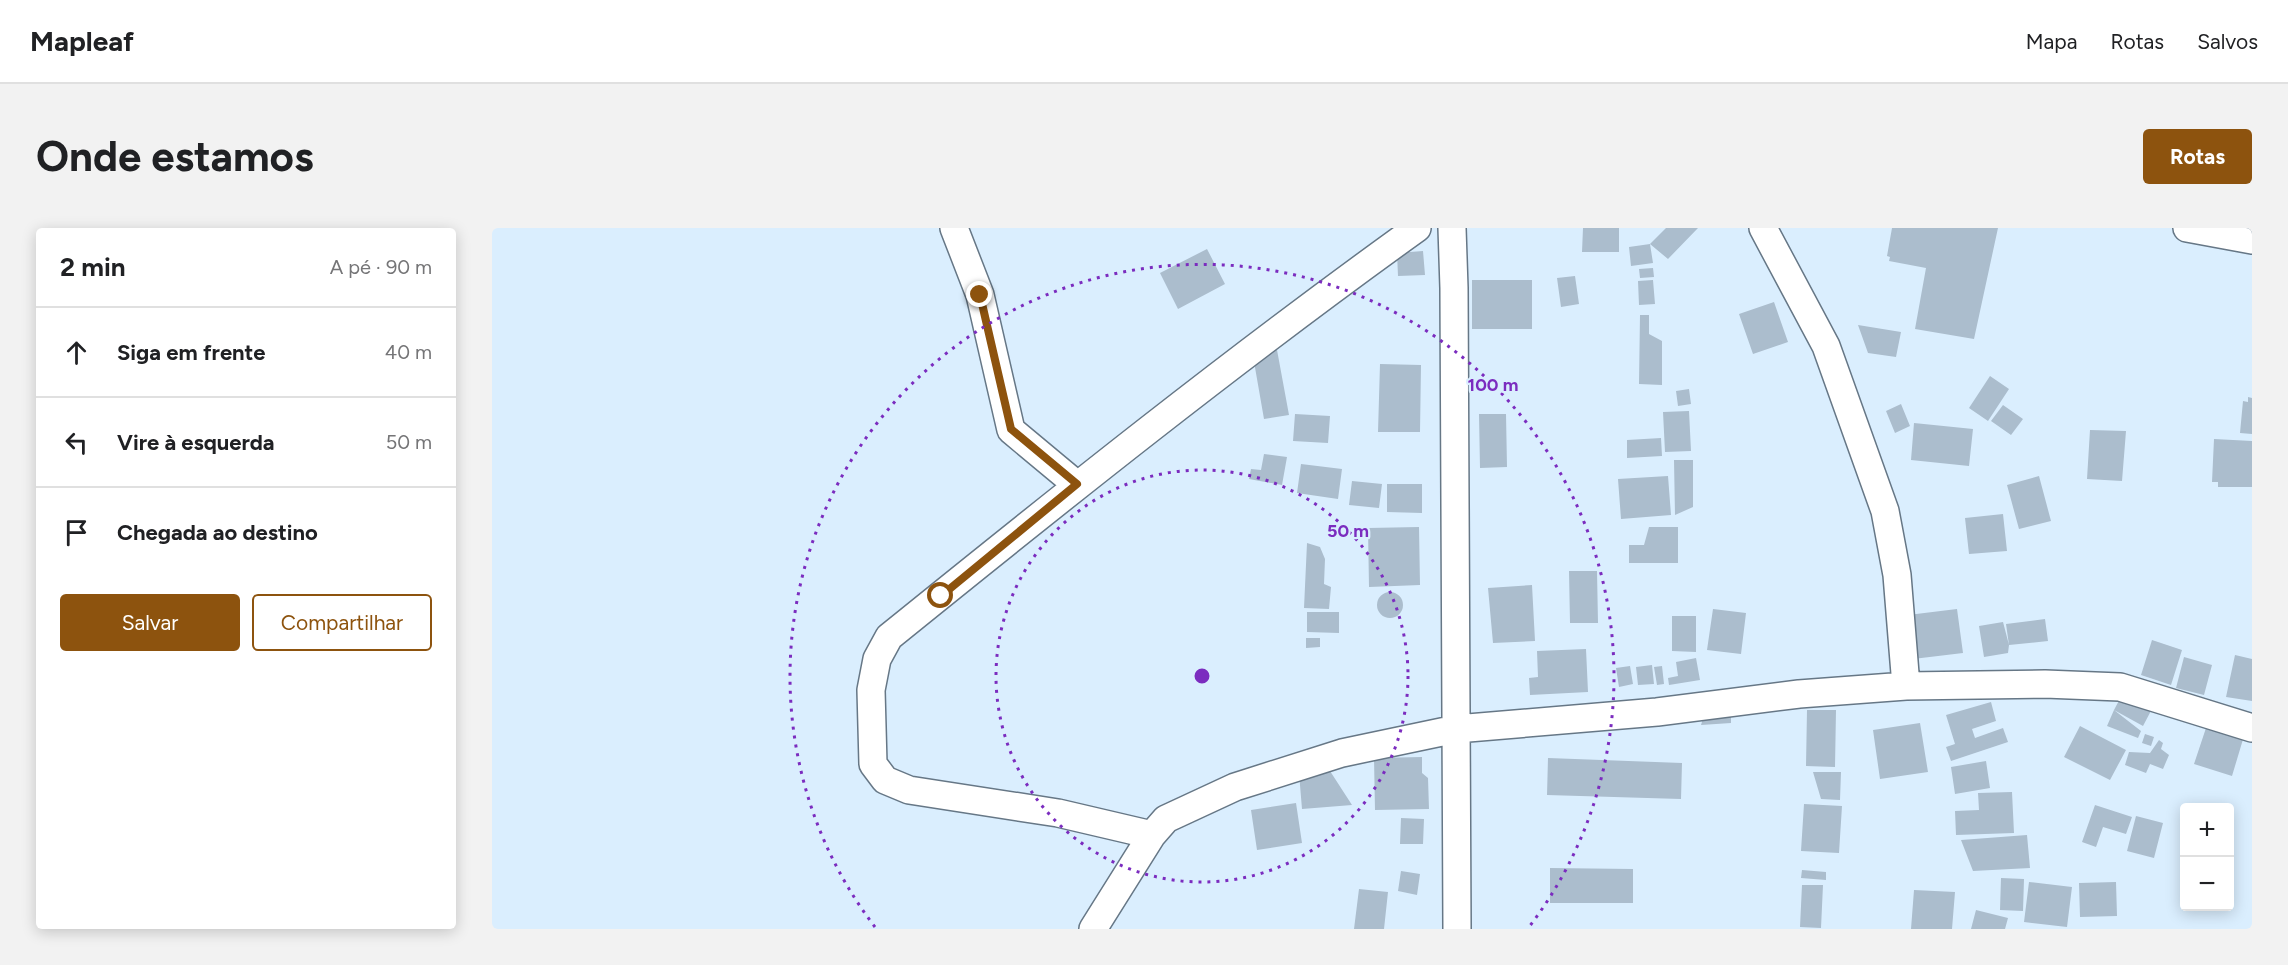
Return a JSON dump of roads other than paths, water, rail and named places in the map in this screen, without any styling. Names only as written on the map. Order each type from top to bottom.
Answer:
[{"type":"street","points":[[954,228],[980,295],[1011,429],[1077,484]]},
{"type":"street","points":[[1152,835],[1058,813],[909,790],[885,780],[873,764],[871,690],[877,659],[889,638],[1077,484],[1287,322],[1417,228]]},
{"type":"street","points":[[1452,228],[1457,929]]},
{"type":"street","points":[[1763,228],[1826,346],[1885,511],[1897,575],[1906,686]]},
{"type":"street","points":[[2187,228],[2252,240]]},
{"type":"street","points":[[1093,929],[1152,835],[1166,819],[1235,787],[1342,753],[1456,729],[1693,708],[1799,694],[1906,686],[2097,684],[2120,687],[2252,728]]}]
